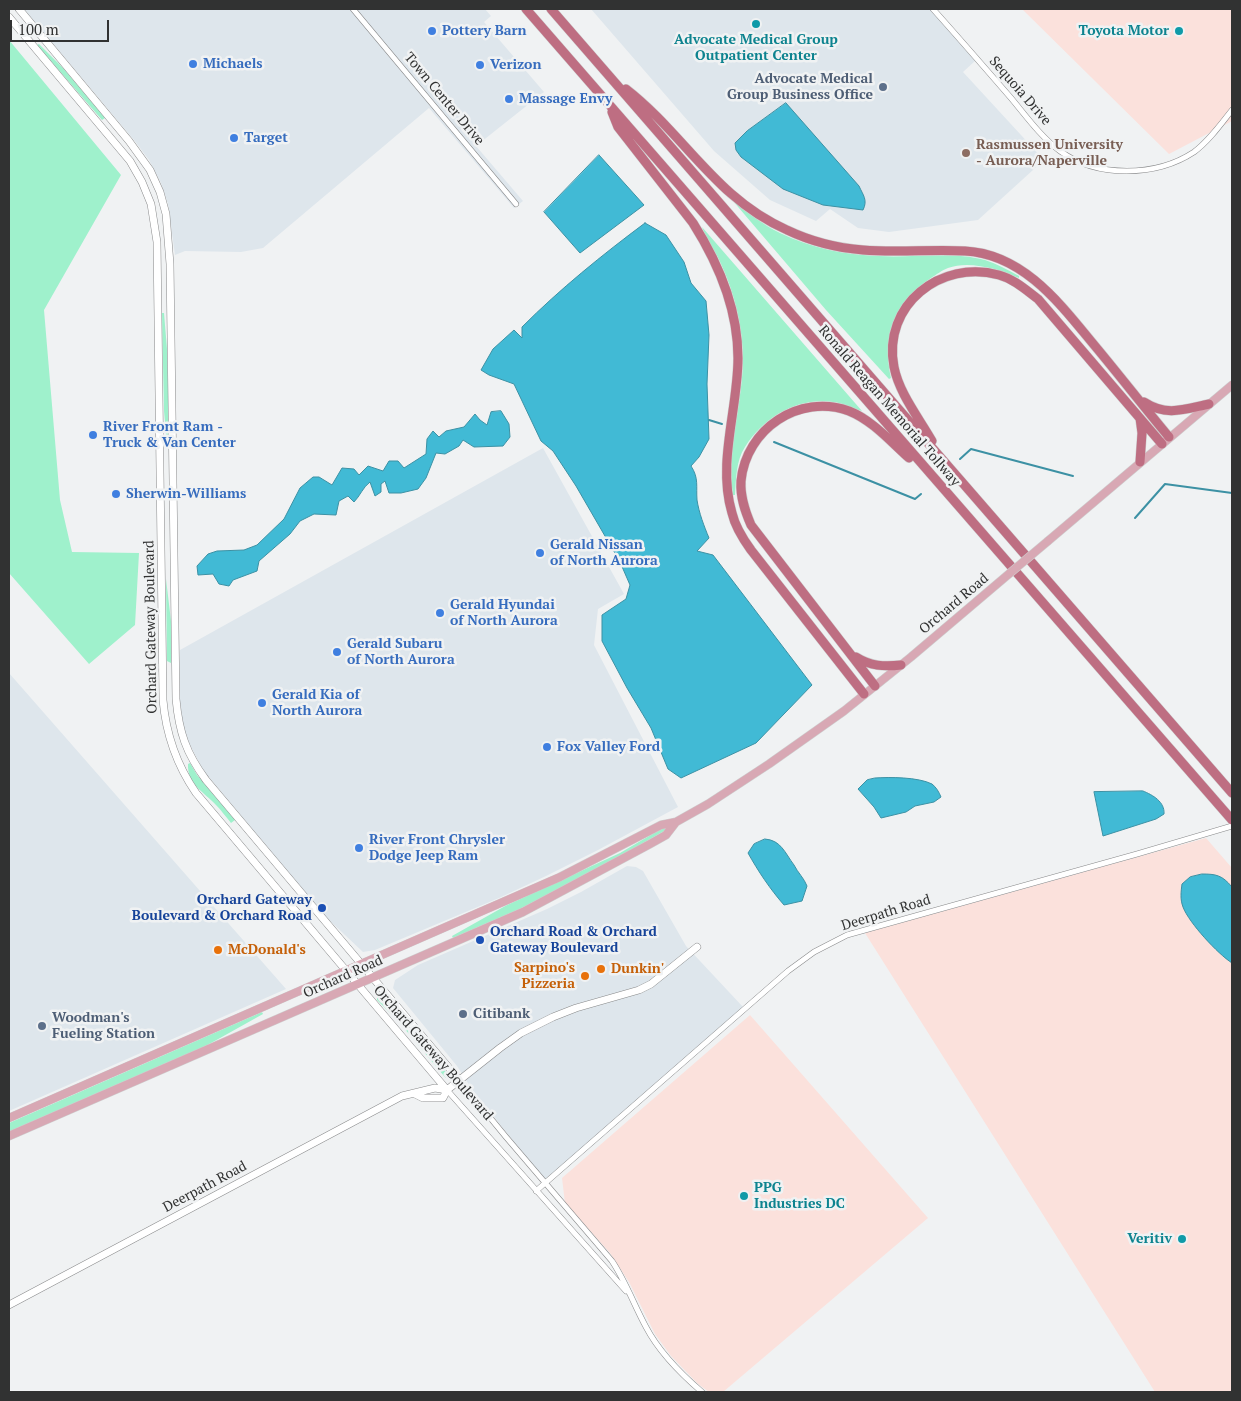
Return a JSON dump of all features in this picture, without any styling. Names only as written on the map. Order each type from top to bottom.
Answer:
[{"type":"highway","name":"Ronald Reagan Memorial Tollway","points":[[526,9],[1232,820]]},
{"type":"highway","name":"Ronald Reagan Memorial Tollway","points":[[551,9],[1232,793]]},
{"type":"highway","points":[[608,75],[644,103],[709,174],[734,196],[761,216],[787,230],[836,246],[864,250],[967,251],[997,258],[1022,271],[1054,296],[1170,437]]},
{"type":"highway","points":[[610,105],[618,127],[703,240],[714,260],[728,294],[733,314],[738,357],[727,459],[726,488],[737,527],[751,550],[864,694]]},
{"type":"highway","points":[[944,460],[897,378],[893,348],[898,325],[908,306],[922,290],[930,284],[955,274],[977,272],[1001,275],[1014,281],[1038,299],[1162,444]]},
{"type":"highway","points":[[1140,399],[1150,406],[1165,412],[1209,404]]},
{"type":"highway","points":[[875,686],[751,526],[744,509],[741,482],[743,469],[751,448],[771,423],[789,413],[812,406],[836,408],[850,412],[863,419],[936,481]]},
{"type":"highway","points":[[1140,418],[1142,433],[1140,462]]},
{"type":"highway","points":[[850,654],[870,664],[901,665]]},
{"type":"main road","name":"Orchard Road","points":[[9,1118],[560,877],[661,824],[676,822],[716,799],[769,764],[875,686],[1232,385]]},
{"type":"main road","name":"Orchard Road","points":[[9,1136],[523,912],[666,835],[676,822]]},
{"type":"street","name":"Orchard Gateway Boulevard","points":[[19,9],[137,150],[155,181],[166,214],[170,264],[176,699],[183,742],[206,780],[545,1184],[612,1261],[622,1277],[647,1329],[661,1350],[686,1379],[702,1392]]},
{"type":"street","name":"Town Center Drive","points":[[354,9],[516,204]]},
{"type":"street","name":"Sequoia Drive","points":[[933,9],[1040,133],[1061,151],[1089,166],[1130,171],[1158,167],[1176,161],[1194,152],[1210,138],[1232,110]]},
{"type":"street","name":"Orchard Gateway Boulevard","points":[[9,17],[130,161],[146,191],[154,217],[157,242],[163,700],[168,737],[184,776],[196,793],[447,1090],[631,1298]]},
{"type":"street","name":"Deerpath Road","points":[[536,1191],[788,971],[814,952],[847,935],[1232,826]]},
{"type":"street","points":[[447,1090],[521,1033],[576,1008],[639,990],[651,984],[697,946]]},
{"type":"street","name":"Deerpath Road","points":[[9,1305],[402,1096],[415,1094],[424,1089],[447,1090],[443,1098],[437,1099],[423,1098],[415,1094]]},
{"type":"shaded area","points":[[24,9],[485,9],[491,16],[484,22],[544,92],[476,146],[523,201],[514,208],[429,108],[263,248],[241,252],[185,251],[175,255],[168,204],[161,183],[149,160]]},
{"type":"shaded area","points":[[591,9],[930,9],[975,61],[963,72],[1044,160],[978,220],[889,232],[858,228],[830,209],[816,221],[770,200],[714,151]]},
{"type":"shaded area","points":[[1022,9],[1232,9],[1232,121],[1169,154]]},
{"type":"shaded area","points":[[543,448],[624,594],[598,609],[594,645],[678,807],[598,850],[499,898],[375,950],[363,952],[327,918],[203,770],[186,737],[183,726],[180,701],[180,650]]},
{"type":"shaded area","points":[[9,673],[286,989],[9,1111]]},
{"type":"shaded area","points":[[1206,838],[1232,868],[1232,1392],[1155,1392],[865,933]]},
{"type":"shaded area","points":[[627,866],[636,867],[643,871],[686,946],[743,1007],[545,1181],[471,1088],[457,1066],[393,988],[395,980],[418,965],[547,909]]},
{"type":"shaded area","points":[[750,1015],[928,1218],[723,1392],[709,1392],[698,1384],[671,1356],[655,1334],[629,1282],[610,1253],[565,1203],[562,1178]]},
{"type":"green space","points":[[9,40],[121,175],[44,310],[60,500],[72,552],[139,553],[135,625],[89,664],[9,573]]},
{"type":"green space","points":[[39,44],[63,68],[105,118],[102,120],[37,45]]},
{"type":"green space","points":[[733,201],[774,230],[816,247],[866,255],[946,255],[972,257],[998,265],[1019,276],[1019,278],[993,269],[965,265],[941,271],[919,287],[901,309],[895,322],[889,349],[891,378],[889,379],[826,310]]},
{"type":"green space","points":[[702,227],[862,411],[837,403],[820,401],[794,406],[772,418],[753,436],[742,452],[737,470],[735,495],[733,495],[731,479],[731,463],[742,378],[742,337],[726,275]]},
{"type":"green space","points":[[162,313],[164,313],[167,349],[169,445],[167,445],[164,411]]},
{"type":"green space","points":[[166,579],[171,621],[171,663],[167,661]]},
{"type":"green space","points":[[190,763],[197,775],[235,820],[231,823],[193,782],[188,771],[188,764]]},
{"type":"green space","points":[[666,826],[668,829],[612,861],[520,909],[453,938],[452,936],[507,905],[620,853]]},
{"type":"green space","points":[[377,995],[449,1077],[446,1078],[444,1076],[399,1022],[377,1000]]},
{"type":"green space","points":[[262,1012],[263,1014],[204,1047],[9,1132],[9,1123]]},
{"type":"water","points":[[786,103],[859,186],[865,200],[863,210],[823,205],[783,189],[741,157],[736,150],[735,143],[747,131]]},
{"type":"water","points":[[599,155],[644,205],[580,253],[544,212]]},
{"type":"water","points":[[645,223],[666,235],[684,262],[691,283],[706,301],[709,335],[707,384],[709,439],[699,457],[691,466],[696,478],[699,510],[709,538],[697,551],[713,555],[812,685],[756,743],[681,778],[668,769],[651,728],[602,641],[602,615],[626,599],[630,585],[620,562],[576,486],[553,451],[541,441],[514,384],[481,370],[493,349],[514,330],[522,338],[522,327],[536,313],[613,247]]},
{"type":"water","points":[[501,411],[509,424],[510,437],[503,446],[474,447],[463,440],[459,446],[445,454],[436,453],[426,478],[418,489],[401,493],[389,493],[385,481],[381,484],[381,492],[375,496],[370,482],[354,502],[348,496],[339,501],[336,515],[314,514],[300,521],[290,534],[259,561],[257,571],[233,580],[229,586],[219,584],[213,574],[198,575],[197,566],[208,554],[217,551],[244,550],[257,545],[284,519],[300,488],[313,477],[319,477],[332,485],[342,468],[354,469],[359,475],[368,466],[383,471],[389,461],[398,461],[404,468],[426,454],[427,439],[433,431],[439,437],[446,431],[464,427],[475,414],[487,425],[491,412]]},
{"type":"water","points":[[875,778],[904,778],[926,782],[935,787],[941,797],[934,802],[915,806],[906,812],[881,818],[858,789],[867,780]]},
{"type":"water","points":[[1143,791],[1154,797],[1163,806],[1164,814],[1156,819],[1103,836],[1094,792]]},
{"type":"water","points":[[765,839],[775,842],[782,848],[804,880],[807,886],[802,901],[784,905],[752,860],[748,853],[754,844]]},
{"type":"water","points":[[1202,874],[1218,876],[1232,887],[1232,963],[1204,938],[1183,907],[1181,898],[1182,884],[1190,877]]},
{"type":"waterway","points":[[709,420],[722,424]]},
{"type":"waterway","points":[[774,442],[915,499],[921,494]]},
{"type":"waterway","points":[[960,459],[971,449],[1073,476]]},
{"type":"waterway","points":[[1135,518],[1165,484],[1232,493]]},
{"type":"place","name":"Advocate Medical Group Outpatient Center","points":[[756,24]]},
{"type":"place","name":"Pottery Barn","points":[[432,31]]},
{"type":"place","name":"Toyota Motor","points":[[1179,31]]},
{"type":"place","name":"Michaels","points":[[193,64]]},
{"type":"place","name":"Verizon","points":[[480,65]]},
{"type":"place","name":"Advocate Medical Group Business Office","points":[[883,87]]},
{"type":"place","name":"Massage Envy","points":[[509,99]]},
{"type":"place","name":"Target","points":[[234,138]]},
{"type":"place","name":"Rasmussen University - Aurora/Naperville","points":[[966,153]]},
{"type":"place","name":"River Front Ram - Truck & Van Center","points":[[93,435]]},
{"type":"place","name":"Sherwin-Williams","points":[[116,494]]},
{"type":"place","name":"Gerald Nissan of North Aurora","points":[[540,553]]},
{"type":"place","name":"Gerald Hyundai of North Aurora","points":[[440,613]]},
{"type":"place","name":"Gerald Subaru of North Aurora","points":[[337,652]]},
{"type":"place","name":"Gerald Kia of North Aurora","points":[[262,703]]},
{"type":"place","name":"Fox Valley Ford","points":[[547,747]]},
{"type":"place","name":"River Front Chrysler Dodge Jeep Ram","points":[[359,848]]},
{"type":"place","name":"Orchard Gateway Boulevard & Orchard Road","points":[[322,908]]},
{"type":"place","name":"Orchard Road & Orchard Gateway Boulevard","points":[[480,940]]},
{"type":"place","name":"McDonald's","points":[[218,950]]},
{"type":"place","name":"Dunkin'","points":[[601,969]]},
{"type":"place","name":"Sarpino's Pizzeria","points":[[585,976]]},
{"type":"place","name":"Citibank","points":[[463,1014]]},
{"type":"place","name":"Woodman's Fueling Station","points":[[42,1026]]},
{"type":"place","name":"PPG Industries DC","points":[[744,1196]]},
{"type":"place","name":"Veritiv","points":[[1182,1239]]}]
